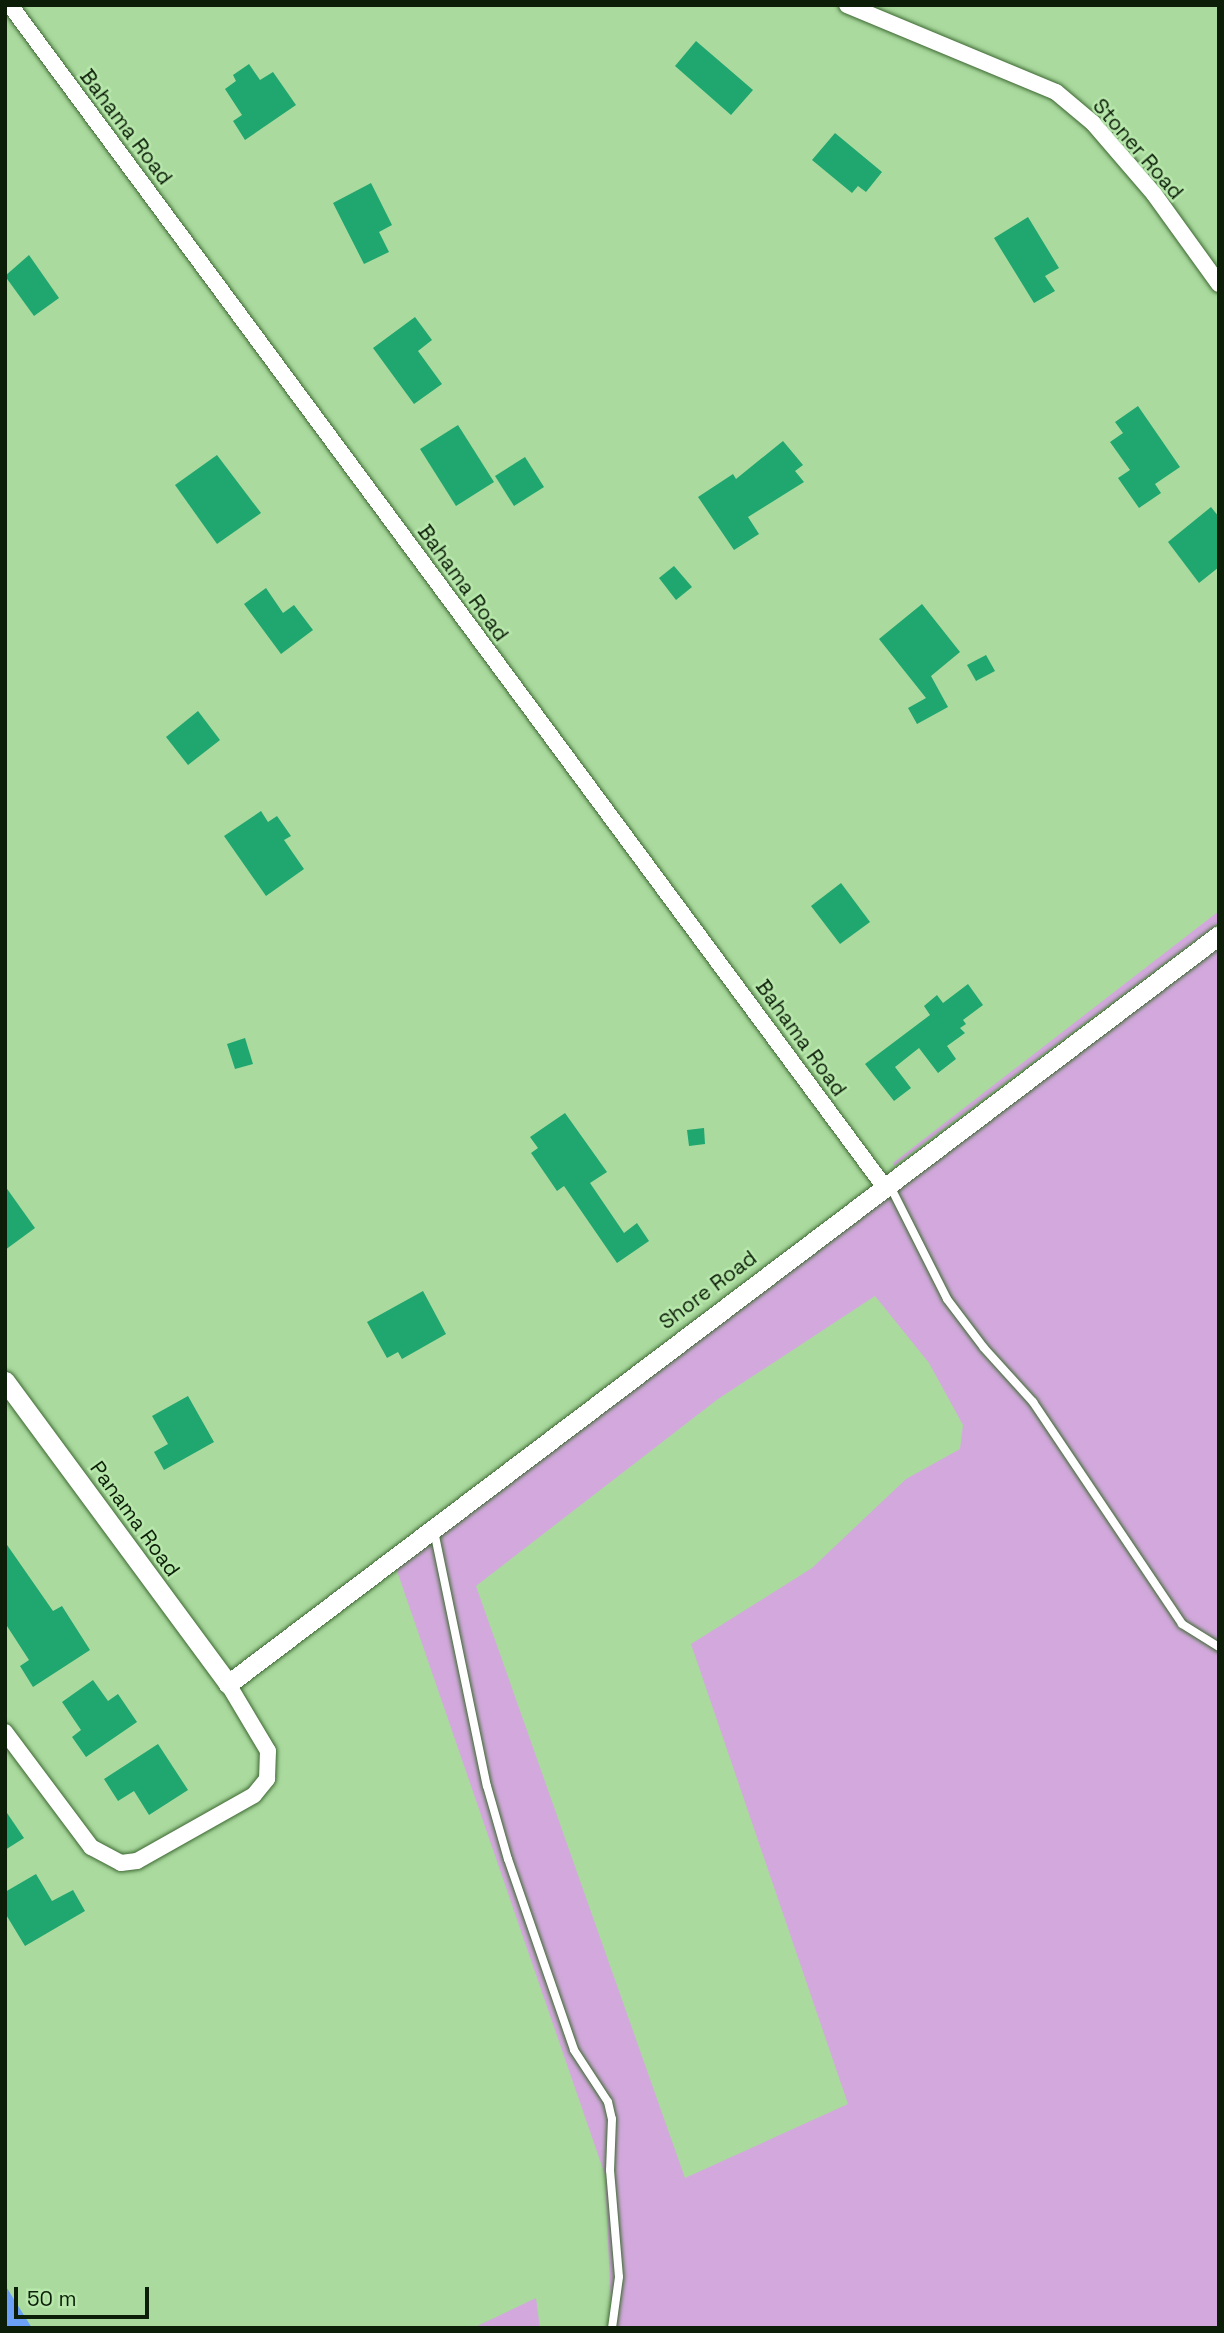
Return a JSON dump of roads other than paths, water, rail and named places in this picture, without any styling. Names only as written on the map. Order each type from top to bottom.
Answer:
[{"type":"street","name":"Bahama Road","points":[[10,5],[886,1184]]},
{"type":"street","name":"Stoner Road","points":[[847,5],[1056,92],[1093,123],[1147,186],[1219,284]]},
{"type":"street","name":"Shore Road","points":[[228,1684],[1219,934]]},
{"type":"street","name":"Panama Road","points":[[5,1381],[228,1684]]},
{"type":"street","points":[[5,1732],[91,1847],[121,1863],[136,1861],[254,1795],[267,1779],[268,1751],[228,1684]]},
{"type":"lane","points":[[886,1184],[903,1205],[947,1299],[1033,1402],[1182,1624],[1219,1647]]},
{"type":"lane","points":[[433,1528],[487,1786],[508,1859],[575,2050],[608,2102],[612,2119],[610,2170],[619,2277],[612,2328]]},
{"type":"water","points":[[5,2285],[32,2328],[5,2328]]}]
